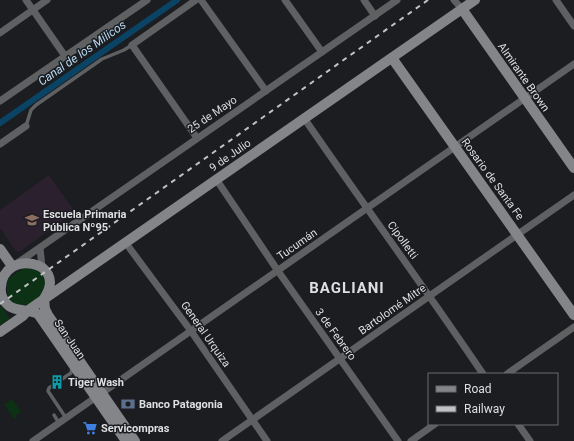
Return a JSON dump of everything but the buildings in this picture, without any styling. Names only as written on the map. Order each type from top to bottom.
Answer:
[{"type":"street","points":[[26,0],[65,56]]},
{"type":"street","points":[[0,33],[47,0]]},
{"type":"street","points":[[0,101],[147,0]]},
{"type":"street","points":[[196,0],[132,45],[197,138]]},
{"type":"street","points":[[201,0],[266,91]]},
{"type":"street","points":[[285,0],[322,52]]},
{"type":"street","points":[[364,0],[375,16]]},
{"type":"street","name":"25 de Mayo","points":[[0,275],[397,0]]},
{"type":"street","name":"Almirante Brown","points":[[454,0],[462,9],[574,168]]},
{"type":"street","name":"9 de Julio","points":[[0,332],[24,316],[27,311],[125,242],[475,0]]},
{"type":"street","points":[[556,0],[574,26]]},
{"type":"street","name":"Rosario de Santa Fe","points":[[392,58],[454,148],[518,235],[574,315]]},
{"type":"street","name":"Tucumán","points":[[33,441],[574,64]]},
{"type":"street","name":"Cipolletti","points":[[304,118],[430,296],[482,373]]},
{"type":"street","points":[[0,144],[26,126]]},
{"type":"street","name":"3 de Febrero","points":[[216,179],[398,441]]},
{"type":"street","name":"Bartolomé Mitre","points":[[222,441],[574,195]]},
{"type":"street","name":"General Urquiza","points":[[125,242],[191,331],[267,441]]},
{"type":"street","points":[[40,248],[42,267]]},
{"type":"street","points":[[0,250],[12,266],[28,262],[42,267],[47,272],[50,281],[50,288],[44,299]]},
{"type":"street","name":"San Juan","points":[[12,266],[2,280],[1,287],[4,301],[9,306],[16,309],[38,314],[73,364],[135,441]]},
{"type":"street","name":"San Juan","points":[[44,299],[45,309],[48,316],[99,395],[126,441]]},
{"type":"street","points":[[508,373],[574,327]]},
{"type":"street","points":[[410,441],[434,425]]},
{"type":"street","points":[[519,425],[530,441]]},
{"type":"lane","points":[[26,126],[31,110],[36,105],[102,59],[132,45]]},
{"type":"lane","points":[[66,418],[48,391],[49,388],[71,373],[73,364]]},
{"type":"lane","points":[[54,415],[59,423]]},
{"type":"shaded area","name":"Escuela Primaria Pública Nº95","points":[[49,175],[75,212],[19,252],[16,251],[0,228],[0,210]]},
{"type":"green space","points":[[25,267],[30,267],[43,274],[45,286],[42,294],[36,300],[29,304],[22,305],[15,303],[10,299],[7,291],[8,279]]},
{"type":"green space","points":[[0,305],[10,319],[0,325]]},
{"type":"green space","points":[[12,399],[21,412],[16,415],[17,418],[14,419],[4,405]]},
{"type":"waterway","name":"Canal de los Milicos","points":[[0,123],[177,0]]},
{"type":"railway","points":[[0,304],[428,0]]},
{"type":"place","name":"Escuela Primaria Pública Nº95","points":[[32,220]]},
{"type":"place","name":"Tiger Wash","points":[[57,382]]},
{"type":"place","name":"Banco Patagonia","points":[[128,404]]},
{"type":"place","name":"Servicompras","points":[[90,428]]},
{"type":"district","name":"BAGLIANI","points":[[347,288]]}]
